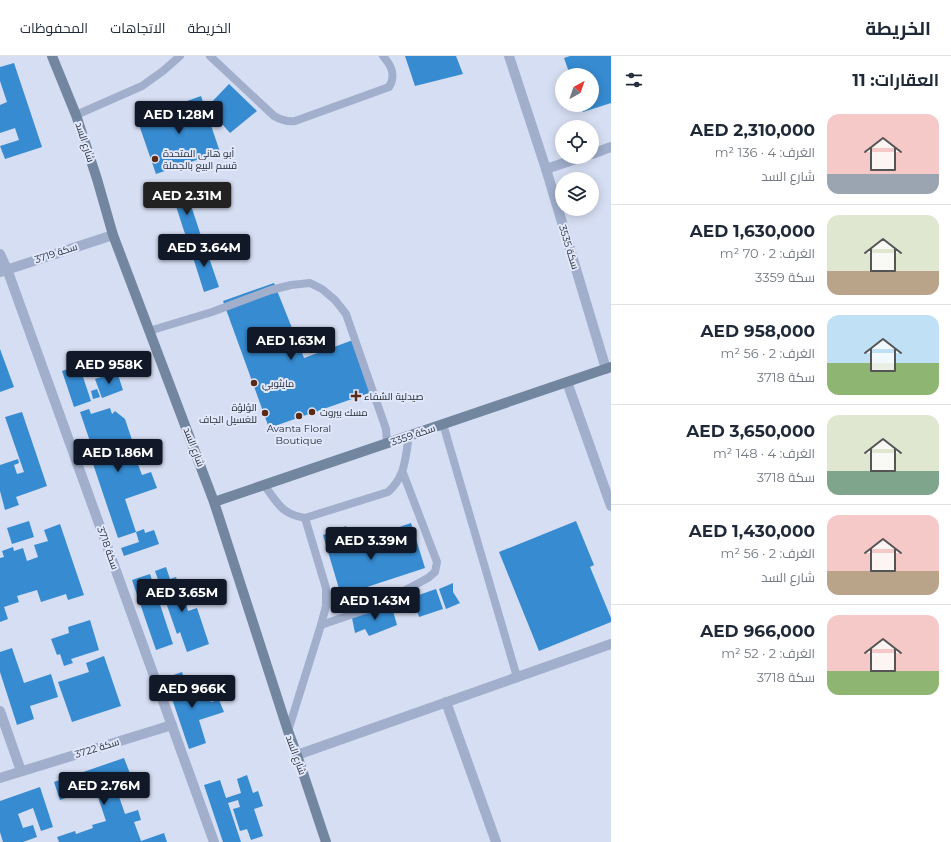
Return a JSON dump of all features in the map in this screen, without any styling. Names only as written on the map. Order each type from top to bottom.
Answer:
[{"type":"street","name":"شارع السد","points":[[52,56],[76,115],[97,178],[113,235],[214,502],[288,731],[326,842]]},
{"type":"street","name":"سكة 3535","points":[[509,56],[608,368]]},
{"type":"street","points":[[599,151],[611,147]]},
{"type":"street","points":[[546,169],[561,164]]},
{"type":"street","name":"سكة 3719","points":[[4,270],[113,235]]},
{"type":"street","name":"سكة 3718","points":[[0,254],[4,270],[214,842]]},
{"type":"street","name":"سكة 3359","points":[[214,502],[608,368]]},
{"type":"street","points":[[567,382],[611,506]]},
{"type":"street","points":[[297,755],[611,644]]},
{"type":"street","points":[[446,702],[496,842]]},
{"type":"street","points":[[0,711],[21,771]]},
{"type":"street","name":"سكة 3722","points":[[0,778],[172,725]]},
{"type":"lane","points":[[76,115],[142,86],[163,71],[180,56]]},
{"type":"lane","points":[[210,56],[274,116],[278,119],[295,121],[389,87],[393,81],[393,73],[390,65],[383,56]]},
{"type":"lane","points":[[149,330],[212,312],[271,290],[291,285],[310,283],[322,289],[335,300],[346,314],[386,429],[387,444]]},
{"type":"lane","points":[[443,424],[517,678]]},
{"type":"lane","points":[[264,485],[284,511],[294,516],[305,518],[388,492],[396,485],[403,473],[409,436]]},
{"type":"lane","points":[[321,625],[374,607],[428,578],[435,572],[437,562],[403,473]]},
{"type":"lane","points":[[288,731],[326,606],[326,588],[305,518]]},
{"type":"building","points":[[405,56],[456,56],[463,74],[415,86]]},
{"type":"building","points":[[570,56],[611,56],[611,103],[599,107],[599,68],[568,68],[564,58]]},
{"type":"building","points":[[14,63],[42,147],[5,159],[0,146],[19,140],[15,128],[0,133],[0,105],[7,102],[0,81],[0,67]]},
{"type":"building","points":[[229,84],[257,111],[230,133],[207,107]]},
{"type":"building","points":[[201,96],[220,152],[156,174],[137,119]]},
{"type":"building","points":[[187,193],[201,236],[187,240],[173,197]]},
{"type":"building","points":[[204,243],[219,287],[204,292],[190,248]]},
{"type":"building","points":[[274,283],[304,358],[353,340],[372,392],[269,428],[223,301]]},
{"type":"building","points":[[0,349],[14,387],[0,392]]},
{"type":"building","points":[[79,365],[91,401],[74,407],[62,371]]},
{"type":"building","points":[[117,372],[123,390],[102,398],[95,379]]},
{"type":"building","points":[[97,389],[100,397],[93,399],[91,391]]},
{"type":"building","points":[[110,408],[112,414],[115,411],[125,419],[133,443],[123,447],[128,462],[136,459],[142,475],[151,472],[157,488],[125,499],[136,532],[118,538],[91,458],[95,456],[80,412],[89,409],[91,414]]},
{"type":"building","points":[[22,412],[47,486],[16,497],[19,505],[5,510],[0,491],[0,465],[18,459],[19,463],[14,465],[17,474],[24,472],[5,417]]},
{"type":"building","points":[[29,521],[34,537],[12,544],[7,528]]},
{"type":"building","points":[[576,521],[594,565],[590,567],[611,618],[611,622],[539,651],[499,552]]},
{"type":"building","points":[[411,523],[425,568],[367,587],[372,603],[346,612],[323,535],[346,526],[353,543]]},
{"type":"building","points":[[60,524],[84,595],[68,600],[66,594],[41,602],[37,590],[17,596],[19,602],[4,607],[8,619],[0,622],[0,558],[4,557],[2,551],[13,547],[14,551],[23,548],[27,561],[38,557],[34,545],[48,541],[44,530]]},
{"type":"building","points":[[144,529],[145,533],[154,530],[159,544],[124,556],[121,548],[139,542],[136,532]]},
{"type":"building","points":[[166,567],[170,579],[176,577],[180,590],[184,588],[188,599],[185,600],[188,611],[197,608],[209,644],[187,652],[180,632],[177,634],[155,571]]},
{"type":"building","points":[[150,574],[173,644],[156,650],[132,580]]},
{"type":"building","points":[[453,583],[453,592],[460,603],[446,609],[439,589]]},
{"type":"building","points":[[436,589],[443,609],[419,617],[413,597]]},
{"type":"building","points":[[391,604],[397,625],[369,636],[365,629],[355,633],[352,618]]},
{"type":"building","points":[[90,620],[99,650],[71,659],[73,663],[64,666],[60,654],[57,655],[51,639],[69,633],[68,627]]},
{"type":"building","points":[[12,648],[24,683],[51,674],[58,697],[30,706],[34,719],[17,725],[0,672],[0,652]]},
{"type":"building","points":[[104,656],[121,706],[72,722],[58,682],[89,672],[86,663]]},
{"type":"building","points":[[182,672],[190,696],[207,691],[211,702],[219,700],[224,712],[199,720],[206,743],[189,749],[165,678]]},
{"type":"building","points":[[124,758],[131,776],[114,782],[125,814],[138,810],[141,820],[134,822],[141,841],[164,833],[167,842],[59,842],[57,837],[75,831],[76,834],[93,828],[92,825],[106,821],[95,788],[60,800],[54,782]]},
{"type":"building","points":[[247,775],[253,793],[258,791],[263,806],[254,809],[263,836],[251,840],[247,829],[240,831],[233,809],[240,807],[238,800],[228,803],[241,842],[223,842],[204,785],[220,780],[226,798],[241,793],[237,779]]},
{"type":"building","points":[[40,787],[53,827],[41,831],[33,808],[18,814],[23,828],[33,825],[37,837],[23,842],[3,842],[0,832],[0,801]]},
{"type":"place","name":"أبو هانى المتحدة قسم البيع بالجملة","points":[[155,159]]},
{"type":"place","name":"مايثوبي","points":[[254,383]]},
{"type":"place","name":"صيدلية الشفاء","points":[[356,396]]},
{"type":"place","name":"مسك بيروت","points":[[312,412]]},
{"type":"place","name":"الؤلؤة للغسيل الجاف","points":[[265,413]]},
{"type":"place","name":"Avanta Floral Boutique","points":[[299,416]]}]
